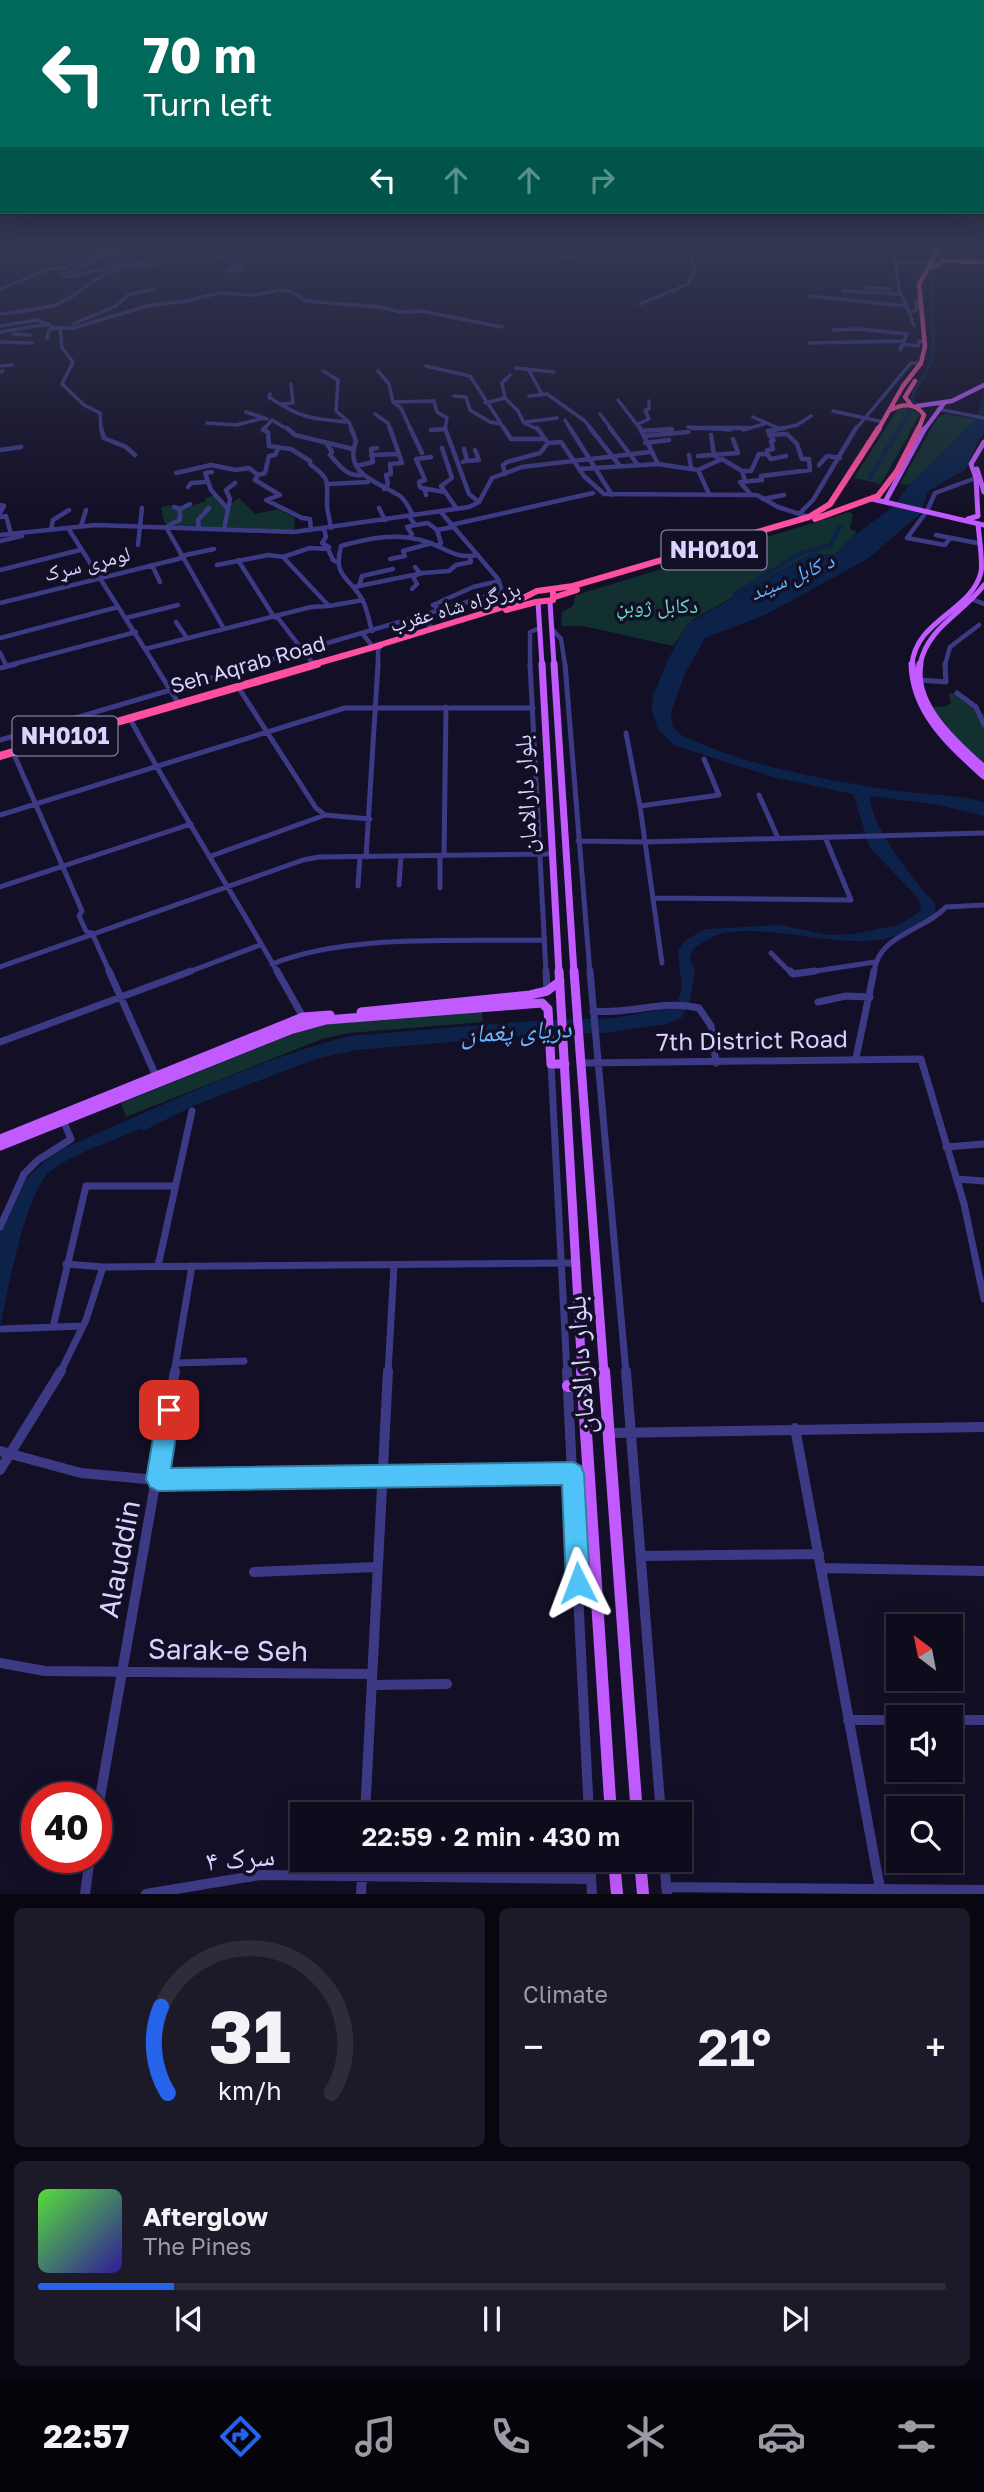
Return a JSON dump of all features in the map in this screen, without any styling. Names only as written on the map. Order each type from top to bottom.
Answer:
[{"type":"highway","name":"NH0101","points":[[532,594],[636,568],[809,517],[830,504],[883,422],[899,392],[921,363],[924,336]]},
{"type":"highway","points":[[872,499],[884,491],[923,422],[923,412],[905,400],[906,393],[924,367],[930,347],[929,336]]},
{"type":"highway","points":[[890,410],[914,405]]},
{"type":"highway","name":"NH0101","points":[[840,489],[844,498],[864,501]]},
{"type":"highway","name":"NH0101","points":[[537,602],[797,525],[872,499]]},
{"type":"highway","points":[[548,591],[553,599]]},
{"type":"highway","points":[[532,594],[531,598],[537,602]]},
{"type":"highway","name":"بزرگراه شاه عقرب","points":[[488,612],[532,594]]},
{"type":"highway","name":"بزرگراه شاه عقرب","points":[[378,645],[537,602]]},
{"type":"highway","name":"Seh Aqrab Road","points":[[129,718],[488,612]]},
{"type":"highway","name":"NH0101","points":[[0,756],[129,718]]},
{"type":"main road","points":[[914,405],[945,402],[977,391],[984,385]]},
{"type":"main road","points":[[886,500],[938,409],[945,402]]},
{"type":"main road","points":[[961,520],[978,516],[976,478],[971,464],[984,444]]},
{"type":"main road","points":[[984,444],[975,464],[984,492]]},
{"type":"main road","points":[[872,499],[895,502],[981,524],[977,543],[982,566],[976,582],[961,603],[926,630],[918,640],[910,663],[923,711],[942,736],[984,776]]},
{"type":"main road","points":[[984,585],[982,593],[934,632],[917,668],[920,681],[939,722],[984,768]]},
{"type":"main road","name":"بلوار دارالامان","points":[[553,599],[551,626],[574,967],[636,1802]]},
{"type":"main road","name":"بلوار دارالامان","points":[[537,602],[610,1802]]},
{"type":"main road","points":[[559,963],[574,967]]},
{"type":"main road","points":[[0,1146],[63,1121],[156,1076],[303,1017],[522,996],[547,991],[560,981]]},
{"type":"main road","points":[[0,1139],[317,1022],[537,1002],[547,1007],[551,1064],[565,1064]]},
{"type":"main road","points":[[568,1115],[586,1115]]},
{"type":"main road","points":[[568,1386],[583,1385]]},
{"type":"main road","points":[[615,1872],[617,1894]]},
{"type":"main road","points":[[641,1872],[643,1894]]},
{"type":"street","points":[[9,341],[12,336]]},
{"type":"street","points":[[59,336],[67,359],[73,362],[62,384],[84,405],[100,413],[104,439],[121,443],[133,450],[135,455]]},
{"type":"street","points":[[900,350],[906,336]]},
{"type":"street","points":[[809,343],[884,339],[918,346],[919,341],[925,342]]},
{"type":"street","points":[[0,342],[32,344]]},
{"type":"street","points":[[832,342],[837,347]]},
{"type":"street","points":[[799,514],[813,499],[841,458],[864,417],[911,362],[921,363]]},
{"type":"street","points":[[0,366],[12,365]]},
{"type":"street","points":[[426,366],[470,376],[485,404],[511,439],[543,439]]},
{"type":"street","points":[[516,368],[554,372]]},
{"type":"street","points":[[528,369],[542,394]]},
{"type":"street","points":[[323,371],[338,380],[336,411],[349,422],[356,441],[353,449],[356,466],[369,481],[403,498],[415,525]]},
{"type":"street","points":[[378,371],[389,384],[393,402],[401,408],[422,453]]},
{"type":"street","points":[[510,375],[502,383],[505,398],[518,411],[524,423],[539,429],[548,443],[561,442],[572,461],[601,493],[751,495],[809,517]]},
{"type":"street","points":[[280,404],[293,403],[290,384]]},
{"type":"street","points":[[890,388],[899,392]]},
{"type":"street","points":[[270,394],[270,397],[280,404],[309,419],[349,422]]},
{"type":"street","points":[[529,396],[548,395],[585,421],[620,466]]},
{"type":"street","points":[[454,396],[464,396],[470,410],[490,422],[501,424]]},
{"type":"street","points":[[485,404],[505,398]]},
{"type":"street","points":[[393,402],[433,400],[438,412],[447,418],[445,429],[469,494],[479,502]]},
{"type":"street","points":[[618,400],[621,408],[638,424],[645,436],[645,443],[658,464]]},
{"type":"street","points":[[638,424],[649,419],[645,410],[649,410],[649,401]]},
{"type":"street","points":[[938,409],[984,418]]},
{"type":"street","points":[[833,411],[883,422]]},
{"type":"street","points":[[246,412],[283,425],[295,435],[353,449]]},
{"type":"street","points":[[375,414],[389,427],[402,463],[390,464],[391,474],[386,475],[388,484],[384,489]]},
{"type":"street","points":[[600,414],[638,465]]},
{"type":"street","points":[[773,434],[768,430],[802,423],[811,416]]},
{"type":"street","points":[[753,417],[778,428]]},
{"type":"street","points":[[206,423],[214,426],[257,422],[264,418]]},
{"type":"street","points":[[524,423],[557,418]]},
{"type":"street","points":[[272,420],[263,430],[268,432],[269,446],[288,447],[310,461],[329,484],[327,505],[331,528]]},
{"type":"street","points":[[565,420],[611,495]]},
{"type":"street","points":[[645,436],[688,429],[742,430],[764,424]]},
{"type":"street","points":[[389,427],[398,427]]},
{"type":"street","points":[[431,430],[445,429]]},
{"type":"street","points":[[641,431],[672,429]]},
{"type":"street","points":[[751,495],[739,484],[762,480],[761,476],[810,470],[809,459],[802,459],[797,444],[787,433],[769,435],[774,439],[771,441],[773,449],[767,450],[771,459],[786,456]]},
{"type":"street","points":[[711,435],[714,455],[736,465],[742,471],[745,481]]},
{"type":"street","points":[[698,456],[738,453],[733,439]]},
{"type":"street","points":[[645,443],[669,440]]},
{"type":"street","points":[[505,474],[503,465],[507,461],[540,453],[548,443]]},
{"type":"street","points":[[327,444],[332,452],[330,455],[346,473],[354,477],[363,475]]},
{"type":"street","points":[[0,450],[21,447]]},
{"type":"street","points":[[279,447],[275,455],[269,456],[265,472],[255,480],[280,495],[266,500],[302,518],[310,519],[312,530]]},
{"type":"street","points":[[356,466],[370,465],[373,462],[371,449],[377,448]]},
{"type":"street","points":[[442,448],[452,478],[441,486],[457,509]]},
{"type":"street","points":[[464,449],[466,461]]},
{"type":"street","points":[[457,463],[479,460],[475,450]]},
{"type":"street","points":[[0,538],[59,527],[118,524],[294,532],[324,529],[457,509],[479,502],[488,481],[522,467],[650,452]]},
{"type":"street","points":[[371,455],[398,454]]},
{"type":"street","points":[[742,471],[751,471],[759,454],[768,454]]},
{"type":"street","points":[[690,455],[691,467]]},
{"type":"street","points":[[819,465],[828,455],[841,458]]},
{"type":"street","points":[[426,495],[419,482],[425,480],[416,459],[431,457]]},
{"type":"street","points":[[698,470],[722,460]]},
{"type":"street","points":[[579,469],[658,464],[691,467],[698,470],[709,494]]},
{"type":"street","points":[[176,473],[211,465],[236,470],[249,468],[258,475]]},
{"type":"street","points":[[212,472],[205,473],[205,482],[212,492],[229,505]]},
{"type":"street","points":[[950,538],[945,545],[907,538],[935,493],[976,478]]},
{"type":"street","points":[[329,484],[369,481]]},
{"type":"street","points":[[188,487],[191,483],[205,482]]},
{"type":"street","points":[[224,529],[230,514],[230,499],[226,490],[235,482]]},
{"type":"street","points":[[422,488],[446,492]]},
{"type":"street","points":[[437,530],[593,493]]},
{"type":"street","points":[[763,499],[784,495]]},
{"type":"street","points":[[174,507],[180,509],[190,504]]},
{"type":"street","points":[[0,505],[4,506],[0,515],[6,516],[11,534]]},
{"type":"street","points":[[138,545],[142,508]]},
{"type":"street","points":[[200,528],[198,520],[209,508]]},
{"type":"street","points":[[379,508],[385,520]]},
{"type":"street","points":[[169,526],[180,520],[180,509]]},
{"type":"street","points":[[51,529],[53,520],[69,510]]},
{"type":"street","points":[[81,526],[86,510]]},
{"type":"street","points":[[0,740],[499,592],[499,581],[440,511]]},
{"type":"street","points":[[118,524],[120,518]]},
{"type":"street","points":[[365,523],[373,538]]},
{"type":"street","points":[[390,559],[405,556],[403,551],[441,542],[437,530],[428,523],[407,527],[412,534],[410,537]]},
{"type":"street","points":[[169,526],[167,529],[181,557],[224,629]]},
{"type":"street","points":[[0,538],[58,531],[59,527]]},
{"type":"street","points":[[68,528],[179,704]]},
{"type":"street","points":[[324,529],[326,537],[322,543],[329,545],[333,560],[337,562],[342,574],[356,587],[363,600],[372,631]]},
{"type":"street","points":[[936,535],[977,543]]},
{"type":"street","points":[[337,562],[341,546],[373,538],[410,537],[435,544],[449,555],[478,555]]},
{"type":"street","points":[[217,565],[268,555],[284,557],[310,548],[328,549]]},
{"type":"street","name":"لومړی سړک","points":[[0,603],[214,549]]},
{"type":"street","points":[[0,570],[80,550]]},
{"type":"street","points":[[356,587],[449,571],[456,565],[471,562],[470,556]]},
{"type":"street","points":[[284,557],[298,576],[311,585],[329,606]]},
{"type":"street","points":[[238,560],[274,617],[278,618],[314,665]]},
{"type":"street","points":[[152,565],[160,582]]},
{"type":"street","points":[[412,589],[417,584],[413,577],[420,573],[415,568]]},
{"type":"street","points":[[356,587],[360,578],[366,574],[393,569]]},
{"type":"street","points":[[441,610],[433,605],[472,587],[499,581]]},
{"type":"street","points":[[145,649],[274,617],[363,600]]},
{"type":"street","points":[[478,600],[488,612]]},
{"type":"street","points":[[974,600],[984,604]]},
{"type":"street","points":[[125,618],[178,605]]},
{"type":"street","points":[[0,638],[118,607]]},
{"type":"street","points":[[420,617],[432,628]]},
{"type":"street","points":[[176,622],[187,638]]},
{"type":"street","points":[[920,681],[946,682],[945,656],[950,645],[979,625]]},
{"type":"street","points":[[551,626],[561,639],[568,680],[578,841],[660,1802]]},
{"type":"street","points":[[540,628],[530,632],[547,991]]},
{"type":"street","points":[[0,653],[3,667],[136,632]]},
{"type":"street","points":[[358,886],[370,819],[378,650],[378,645],[362,634]]},
{"type":"street","points":[[238,687],[316,808],[325,815]]},
{"type":"street","points":[[957,693],[976,707],[984,725]]},
{"type":"street","points":[[0,815],[345,708],[533,708]]},
{"type":"street","points":[[440,888],[446,708]]},
{"type":"street","points":[[129,718],[303,1017]]},
{"type":"street","points":[[626,733],[640,806],[662,963]]},
{"type":"street","points":[[13,752],[82,911],[79,916],[86,931],[92,933],[156,1076]]},
{"type":"street","points":[[640,806],[719,795],[704,759]]},
{"type":"street","points":[[759,795],[778,838]]},
{"type":"street","points":[[211,856],[325,815],[370,819]]},
{"type":"street","points":[[0,887],[191,824]]},
{"type":"street","points":[[578,841],[645,842],[984,833]]},
{"type":"street","points":[[653,898],[851,900],[825,837]]},
{"type":"street","points":[[0,967],[303,860],[552,853]]},
{"type":"street","points":[[399,885],[401,856]]},
{"type":"street","points":[[856,1058],[875,962],[890,942],[935,919],[946,907],[984,905]]},
{"type":"street","points":[[272,964],[294,954],[356,944],[544,940]]},
{"type":"street","points":[[0,1042],[260,945]]},
{"type":"street","points":[[771,953],[793,974],[875,962]]},
{"type":"street","points":[[818,1002],[846,996],[870,997]]},
{"type":"street","points":[[594,1015],[629,1013],[677,1003],[689,1004],[701,1010],[711,1026],[716,1063]]},
{"type":"street","name":"7th District Road","points":[[583,1063],[921,1059],[946,1147]]},
{"type":"street","points":[[551,1064],[588,1802]]},
{"type":"street","points":[[158,1266],[192,1111]]},
{"type":"street","points":[[0,1227],[24,1174],[37,1160],[71,1139],[63,1121]]},
{"type":"street","points":[[984,1144],[946,1147],[976,1254],[984,1299]]},
{"type":"street","points":[[957,1179],[984,1181]]},
{"type":"street","points":[[53,1327],[86,1186],[174,1186]]},
{"type":"street","points":[[66,1264],[103,1267],[394,1266],[577,1262]]},
{"type":"street","name":"Alauddin","points":[[102,1782],[120,1672],[158,1479],[192,1266]]},
{"type":"street","points":[[366,1802],[394,1266]]},
{"type":"street","points":[[0,1470],[46,1398],[97,1292],[103,1267]]},
{"type":"street","points":[[2,1329],[82,1326]]},
{"type":"street","points":[[177,1363],[244,1361]]},
{"type":"street","points":[[610,1433],[984,1427]]},
{"type":"street","points":[[794,1428],[881,1891]]},
{"type":"street","points":[[0,1451],[81,1473],[158,1479],[573,1474]]},
{"type":"street","points":[[641,1556],[819,1554]]},
{"type":"street","points":[[254,1572],[377,1567]]},
{"type":"street","points":[[822,1568],[984,1571]]},
{"type":"street","name":"Sarak-e Seh","points":[[0,1663],[45,1671],[372,1679],[447,1684]]},
{"type":"street","points":[[848,1720],[886,1720]]},
{"type":"street","points":[[963,1720],[984,1720]]},
{"type":"street","points":[[361,1894],[362,1872]]},
{"type":"street","points":[[591,1872],[592,1894]]},
{"type":"street","points":[[665,1872],[667,1890],[984,1890]]},
{"type":"street","points":[[85,1894],[88,1873]]},
{"type":"street","name":"سرک ۴","points":[[146,1894],[260,1875],[591,1879]]},
{"type":"green space","points":[[910,407],[920,414],[881,484],[854,478],[898,409]]},
{"type":"green space","points":[[945,414],[977,419],[909,485],[900,484],[938,417]]},
{"type":"green space","points":[[214,495],[228,506],[239,498],[255,514],[278,509],[295,518],[294,532],[168,526],[164,522],[161,507],[170,505],[172,508],[184,508],[206,501],[205,499]]},
{"type":"green space","name":"دکابل ژوبڼ","points":[[849,512],[853,514],[850,529],[857,532],[838,551],[828,555],[809,555],[692,620],[673,646],[583,626],[561,626],[562,612],[573,606],[576,595]]},
{"type":"green space","points":[[953,693],[984,714],[984,768],[961,747],[931,707],[947,706],[951,703],[949,694]]},
{"type":"green space","points":[[481,1008],[483,1022],[349,1033],[322,1039],[126,1117],[121,1103],[321,1025]]},
{"type":"water","points":[[984,389],[984,434],[966,469],[928,491],[921,513],[869,558],[767,614],[705,638],[684,676],[671,713],[673,727],[681,735],[760,764],[844,782],[984,802],[984,816],[939,805],[870,796],[877,822],[885,837],[905,868],[935,903],[936,915],[898,935],[871,940],[829,940],[745,931],[720,934],[692,951],[690,959],[695,969],[690,1001],[682,1017],[668,1024],[604,1033],[546,1034],[356,1050],[316,1059],[195,1105],[143,1131],[141,1129],[92,1149],[55,1167],[39,1186],[24,1224],[0,1327],[0,1232],[24,1181],[47,1159],[64,1148],[241,1072],[313,1046],[350,1036],[545,1020],[614,1018],[676,1007],[682,989],[678,951],[685,940],[706,929],[781,925],[828,935],[853,934],[898,925],[921,911],[919,899],[870,848],[853,794],[773,777],[676,746],[658,730],[652,711],[653,696],[687,624],[809,555],[830,555],[838,552],[848,540],[894,506],[909,485],[977,419]]},
{"type":"waterway","points":[[915,403],[912,401],[913,395],[929,366],[933,336]]},
{"type":"waterway","points":[[899,430],[912,408]]},
{"type":"waterway","points":[[870,477],[900,428]]},
{"type":"waterway","name":"د کابل سيند","points":[[740,600],[735,594],[799,554],[830,545],[840,527]]},
{"type":"route","points":[[169,1410],[158,1479],[573,1474],[578,1583]]},
{"type":"water label","name":"دریای پغمان","points":[[516,1031]]}]
